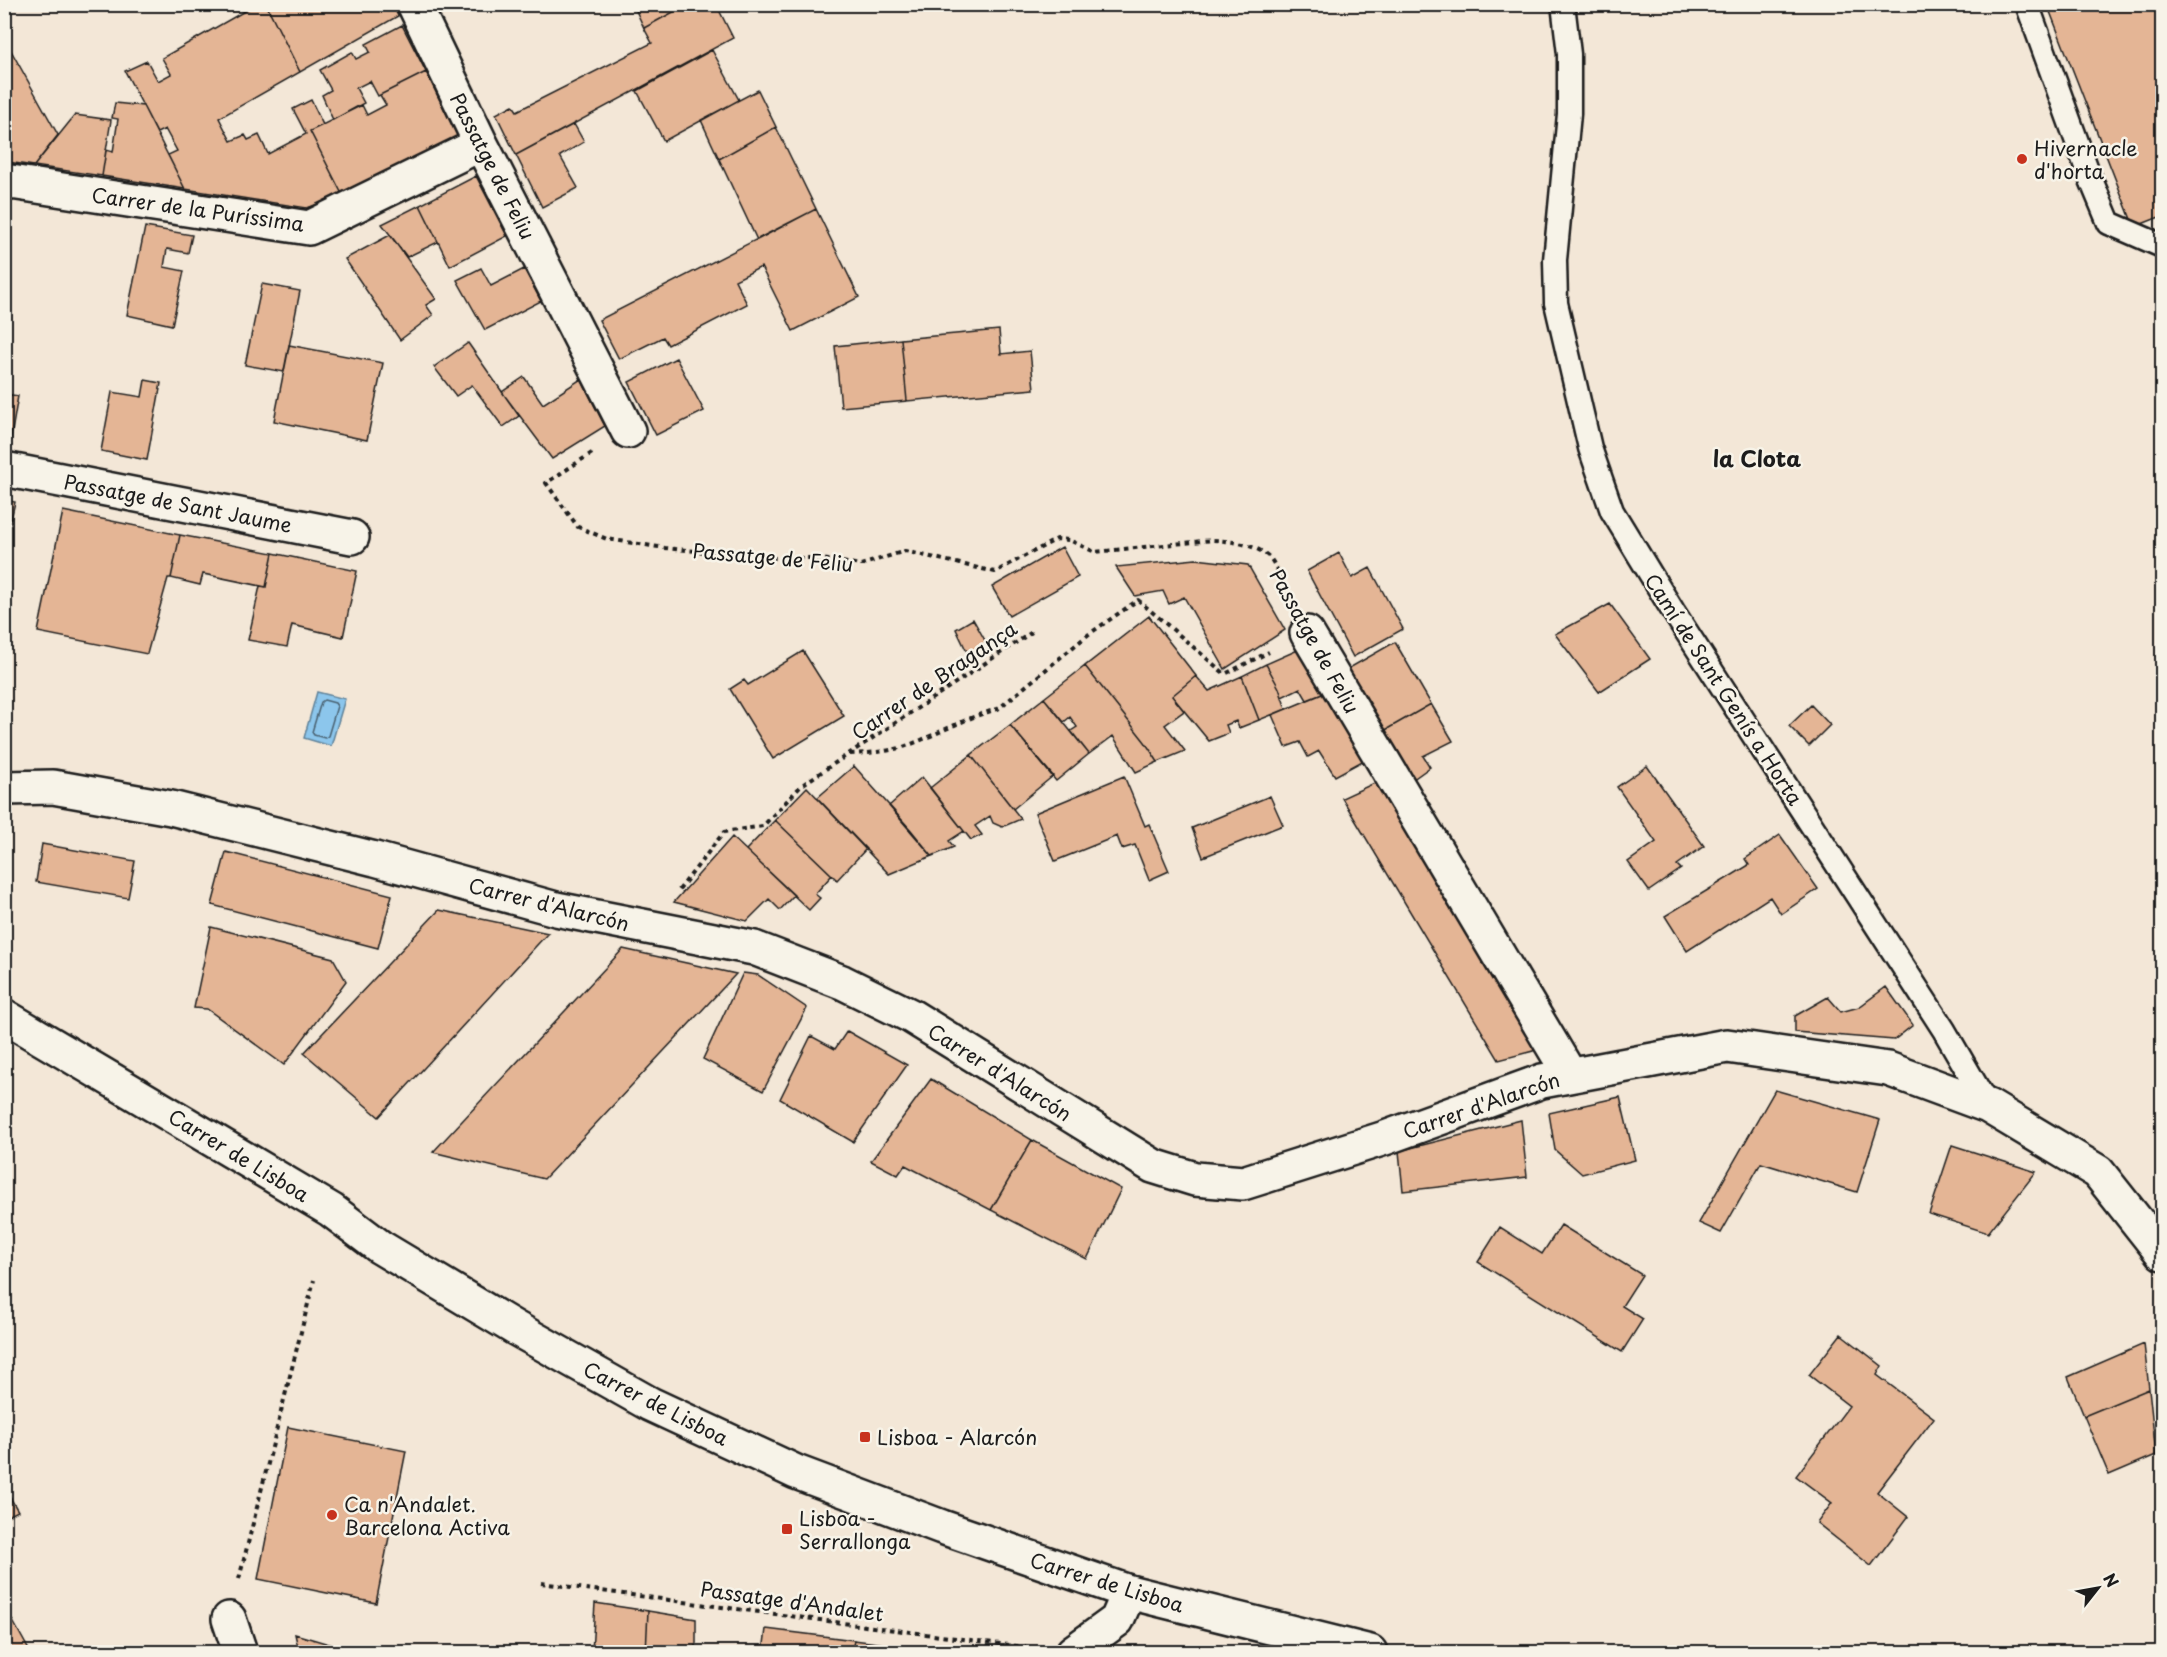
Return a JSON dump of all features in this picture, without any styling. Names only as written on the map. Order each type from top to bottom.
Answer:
[{"type":"street","name":"Passatge de Feliu","points":[[414,4],[481,144],[628,430]]},
{"type":"street","name":"Carrer de la Puríssima","points":[[4,185],[10,182],[309,228],[481,144]]},
{"type":"street","name":"Passatge de Sant Jaume","points":[[4,469],[352,537]]},
{"type":"street","name":"Passatge de Feliu","points":[[1306,633],[1570,1075]]},
{"type":"street","name":"Carrer d'Alarcón","points":[[4,788],[53,787],[171,808],[375,859],[556,909],[754,948],[842,982],[911,1016],[1153,1166],[1195,1179],[1243,1183],[1385,1138],[1542,1081],[1727,1046],[1888,1069],[1988,1106]]},
{"type":"street","name":"Carrer de Lisboa","points":[[4,1016],[331,1210],[380,1247],[428,1276],[650,1404],[796,1472],[953,1531],[1129,1592],[1370,1653]]},
{"type":"street","name":"Camí de Sant Genís a Horta","points":[[1988,1106],[2098,1172],[2163,1253]]},
{"type":"street","points":[[1073,1653],[1117,1620],[1129,1592]]},
{"type":"street","points":[[229,1619],[240,1653]]},
{"type":"lane","name":"Camí de Sant Genís a Horta","points":[[1563,4],[1569,54],[1569,114],[1556,260],[1556,303],[1590,448],[1612,511],[1673,611],[1944,1030],[1988,1106]]},
{"type":"lane","points":[[2027,4],[2089,175],[2109,223],[2163,246]]},
{"type":"path","name":"Passatge de Feliu","points":[[628,430],[546,483],[578,527],[607,539],[688,550],[768,558],[815,558],[861,565],[905,551],[995,572],[1057,540],[1069,540],[1095,552],[1214,540],[1230,541],[1246,545],[1270,558],[1306,633]]},
{"type":"path","name":"Carrer de Bragança","points":[[850,754],[872,753],[905,746],[983,713],[998,709],[1089,634],[1138,600],[1225,674],[1306,633]]},
{"type":"path","name":"Carrer de Bragança","points":[[649,928],[724,832],[763,825],[802,785],[1035,630]]},
{"type":"path","points":[[229,1619],[314,1280]]},
{"type":"path","name":"Passatge d'Andalet","points":[[541,1583],[1039,1650]]},
{"type":"water","points":[[317,692],[345,699],[331,746],[304,738]]},
{"type":"building","points":[[257,4],[266,4],[300,72],[219,118],[231,141],[245,135],[248,140],[259,135],[268,154],[306,134],[293,109],[311,100],[323,125],[310,131],[343,196],[307,208],[185,189],[168,155],[177,151],[165,129],[157,133],[125,71],[147,61],[158,81],[171,74],[162,58]]},
{"type":"building","points":[[266,4],[305,4],[307,7],[311,4],[392,4],[398,16],[300,72]]},
{"type":"building","points":[[633,4],[688,4],[644,28]]},
{"type":"building","points":[[688,4],[716,4],[733,38],[516,155],[496,114],[513,105],[517,111],[652,43],[644,28]]},
{"type":"building","points":[[2047,4],[2162,4],[2162,216],[2134,227]]},
{"type":"building","points":[[402,25],[426,72],[378,96],[370,81],[356,88],[364,103],[333,120],[322,95],[331,90],[320,70],[352,52],[356,59],[370,52],[366,44]]},
{"type":"building","points":[[4,38],[58,135],[34,166],[8,162],[4,157]]},
{"type":"building","points":[[712,50],[739,100],[664,141],[637,91]]},
{"type":"building","points":[[426,72],[458,137],[343,196],[310,131],[362,105],[367,115],[386,105],[380,95]]},
{"type":"building","points":[[758,90],[776,127],[719,159],[701,120]]},
{"type":"building","points":[[115,103],[143,106],[185,189],[102,176],[106,150],[113,152],[118,119],[112,118]]},
{"type":"building","points":[[75,115],[111,120],[102,176],[34,166]]},
{"type":"building","points":[[574,124],[584,142],[560,156],[578,188],[542,207],[516,155]]},
{"type":"building","points":[[776,127],[816,209],[757,240],[719,159]]},
{"type":"building","points":[[476,176],[507,236],[450,266],[420,205]]},
{"type":"building","points":[[420,205],[438,242],[407,257],[382,224]]},
{"type":"building","points":[[816,209],[859,297],[793,331],[761,267],[735,280],[747,304],[668,345],[663,337],[619,359],[599,320]]},
{"type":"building","points":[[145,227],[192,235],[188,253],[167,249],[164,267],[184,271],[172,325],[127,315]]},
{"type":"building","points":[[390,235],[436,299],[426,305],[433,315],[400,340],[345,259]]},
{"type":"building","points":[[481,268],[491,286],[524,269],[541,301],[485,330],[457,280]]},
{"type":"building","points":[[262,284],[300,291],[284,372],[245,365]]},
{"type":"building","points":[[999,330],[1001,354],[1030,351],[1034,389],[907,401],[901,339]]},
{"type":"building","points":[[901,339],[907,401],[841,407],[835,346]]},
{"type":"building","points":[[468,343],[519,416],[503,427],[472,385],[456,396],[434,367]]},
{"type":"building","points":[[289,345],[383,363],[367,440],[274,421]]},
{"type":"building","points":[[676,358],[704,411],[656,435],[629,382]]},
{"type":"building","points":[[524,377],[543,404],[581,379],[605,426],[552,459],[502,392]]},
{"type":"building","points":[[145,380],[161,383],[147,460],[101,451],[112,392],[142,397]]},
{"type":"building","points":[[4,394],[18,396],[8,455],[4,454]]},
{"type":"building","points":[[4,500],[15,502],[4,549]]},
{"type":"building","points":[[63,511],[180,535],[171,578],[168,578],[147,654],[38,632]]},
{"type":"building","points":[[180,535],[273,553],[266,587],[203,574],[200,585],[171,578]]},
{"type":"building","points":[[1062,547],[1078,577],[1009,616],[992,587]]},
{"type":"building","points":[[273,553],[357,571],[343,637],[292,625],[287,647],[248,640],[260,586],[266,587]]},
{"type":"building","points":[[1339,553],[1352,578],[1370,568],[1403,629],[1353,657],[1307,571]]},
{"type":"building","points":[[1196,559],[1248,565],[1285,630],[1225,669],[1184,597],[1169,604],[1163,591],[1135,596],[1116,567]]},
{"type":"building","points":[[1610,604],[1650,659],[1599,692],[1555,634]]},
{"type":"building","points":[[1149,616],[1196,676],[1172,696],[1184,711],[1165,725],[1185,751],[1158,762],[1085,666]]},
{"type":"building","points":[[973,619],[987,644],[968,654],[956,629]]},
{"type":"building","points":[[1395,642],[1431,704],[1382,732],[1344,671]]},
{"type":"building","points":[[1300,649],[1327,692],[1307,700],[1300,688],[1282,697],[1266,664]]},
{"type":"building","points":[[803,651],[844,716],[773,759],[730,689],[744,680],[748,685]]},
{"type":"building","points":[[1266,664],[1279,688],[1286,709],[1259,720],[1242,676]]},
{"type":"building","points":[[1085,666],[1158,762],[1136,772],[1113,736],[1089,754],[1071,731],[1077,727],[1070,717],[1064,722],[1044,698]]},
{"type":"building","points":[[1196,676],[1209,691],[1242,676],[1259,720],[1239,728],[1236,721],[1226,725],[1229,733],[1209,741],[1172,696]]},
{"type":"building","points":[[1327,692],[1368,758],[1335,776],[1319,751],[1308,757],[1300,742],[1286,747],[1272,715]]},
{"type":"building","points":[[1044,698],[1089,754],[1056,781],[1010,725]]},
{"type":"building","points":[[1431,704],[1453,741],[1423,756],[1430,767],[1412,780],[1382,732]]},
{"type":"building","points":[[1811,705],[1830,725],[1809,746],[1789,726]]},
{"type":"building","points":[[1010,725],[1053,776],[1013,809],[971,755]]},
{"type":"building","points":[[971,755],[1021,819],[1002,827],[993,823],[990,816],[975,826],[982,835],[971,840],[930,788]]},
{"type":"building","points":[[854,766],[932,856],[889,874],[817,798]]},
{"type":"building","points":[[1647,766],[1704,846],[1677,865],[1681,869],[1649,891],[1628,862],[1656,842],[1617,787]]},
{"type":"building","points":[[1124,776],[1145,826],[1149,824],[1169,871],[1149,880],[1135,845],[1122,849],[1117,836],[1055,861],[1035,813]]},
{"type":"building","points":[[922,777],[964,831],[949,841],[954,847],[932,856],[889,806]]},
{"type":"building","points":[[1381,780],[1537,1044],[1533,1051],[1499,1060],[1342,798]]},
{"type":"building","points":[[807,787],[866,849],[837,880],[775,820]]},
{"type":"building","points":[[1270,796],[1283,825],[1203,857],[1192,828]]},
{"type":"building","points":[[775,820],[832,875],[815,894],[820,898],[809,910],[746,850]]},
{"type":"building","points":[[1780,835],[1818,889],[1781,914],[1770,897],[1687,951],[1665,916],[1749,865],[1745,859]]},
{"type":"building","points":[[732,837],[794,895],[780,910],[769,899],[747,921],[674,902]]},
{"type":"building","points":[[42,844],[135,861],[128,898],[36,882]]},
{"type":"building","points":[[226,852],[392,895],[378,948],[212,905]]},
{"type":"building","points":[[439,910],[548,933],[379,1117],[304,1053]]},
{"type":"building","points":[[211,927],[333,958],[346,981],[284,1065],[207,1009],[194,1008]]},
{"type":"building","points":[[623,949],[736,974],[544,1179],[433,1152]]},
{"type":"building","points":[[743,973],[758,975],[807,1008],[763,1091],[703,1059]]},
{"type":"building","points":[[1886,987],[1913,1025],[1894,1040],[1795,1032],[1795,1016],[1828,997],[1841,1012],[1859,1007]]},
{"type":"building","points":[[847,1031],[907,1065],[853,1142],[780,1099],[811,1036],[835,1049]]},
{"type":"building","points":[[931,1079],[1032,1140],[991,1210],[905,1165],[898,1175],[871,1161]]},
{"type":"building","points":[[1775,1090],[1880,1120],[1857,1192],[1761,1163],[1721,1233],[1699,1223]]},
{"type":"building","points":[[1620,1097],[1635,1160],[1582,1174],[1555,1150],[1549,1113]]},
{"type":"building","points":[[1521,1120],[1527,1177],[1403,1191],[1399,1151]]},
{"type":"building","points":[[1032,1140],[1121,1189],[1087,1259],[991,1210]]},
{"type":"building","points":[[1952,1145],[2036,1172],[1988,1233],[1929,1214]]},
{"type":"building","points":[[1561,1225],[1642,1275],[1622,1306],[1643,1319],[1622,1352],[1478,1262],[1500,1227],[1542,1254]]},
{"type":"building","points":[[1841,1334],[1882,1366],[1877,1375],[1934,1418],[1877,1492],[1908,1517],[1871,1566],[1817,1523],[1832,1503],[1796,1476],[1849,1406],[1809,1375]]},
{"type":"building","points":[[2144,1344],[2149,1389],[2084,1416],[2068,1377]]},
{"type":"building","points":[[2149,1389],[2156,1455],[2109,1475],[2084,1416]]},
{"type":"building","name":"Ca n'Andalet. Barcelona Activa","points":[[288,1427],[406,1451],[376,1603],[258,1579]]},
{"type":"building","points":[[4,1487],[18,1511],[4,1518]]},
{"type":"building","points":[[595,1603],[648,1611],[646,1652],[592,1652]]},
{"type":"building","points":[[4,1605],[30,1652],[4,1652]]},
{"type":"building","points":[[648,1611],[696,1619],[696,1652],[646,1652]]},
{"type":"building","points":[[766,1629],[854,1640],[852,1652],[763,1652]]},
{"type":"building","points":[[295,1634],[353,1651],[353,1652],[299,1652]]},
{"type":"building","points":[[854,1640],[906,1647],[905,1652],[852,1652]]},
{"type":"building","points":[[906,1647],[952,1652],[905,1652]]},
{"type":"place","name":"Hivernacle d'horta","points":[[2022,159]]},
{"type":"place","name":"Lisboa - Alarcón","points":[[865,1437]]},
{"type":"place","name":"Ca n'Andalet. Barcelona Activa","points":[[332,1515]]},
{"type":"place","name":"Lisboa - Serrallonga","points":[[787,1529]]},
{"type":"district","name":"la Clota","points":[[1757,457]]}]
